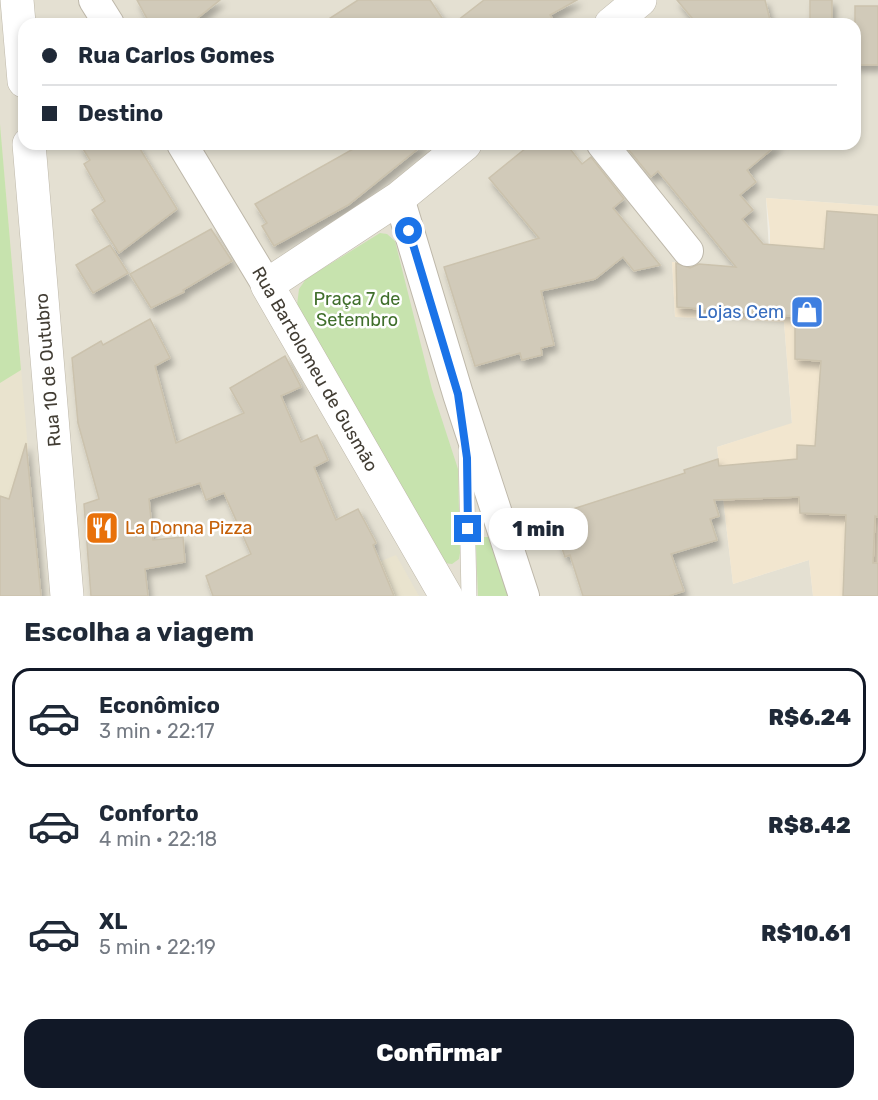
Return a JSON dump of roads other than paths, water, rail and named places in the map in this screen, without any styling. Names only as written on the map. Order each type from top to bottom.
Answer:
[{"type":"street","points":[[17,0],[19,18]]},
{"type":"street","points":[[94,0],[105,18]]},
{"type":"street","points":[[618,18],[640,0]]},
{"type":"street","name":"Rua 10 de Outubro","points":[[30,150],[67,596]]},
{"type":"street","name":"Rua Bartolomeu de Gusmão","points":[[186,150],[267,285],[446,596]]},
{"type":"street","points":[[267,285],[399,198],[458,150]]},
{"type":"street","points":[[607,150],[688,251]]},
{"type":"street","points":[[399,198],[458,394],[524,596]]},
{"type":"lane","points":[[458,394],[467,458],[469,596]]},
{"type":"place","name":"Lojas Cem","points":[[807,312]]},
{"type":"place","name":"La Donna Pizza","points":[[102,528]]},
{"type":"park label","name":"Praça 7 de Setembro","points":[[357,309]]}]
